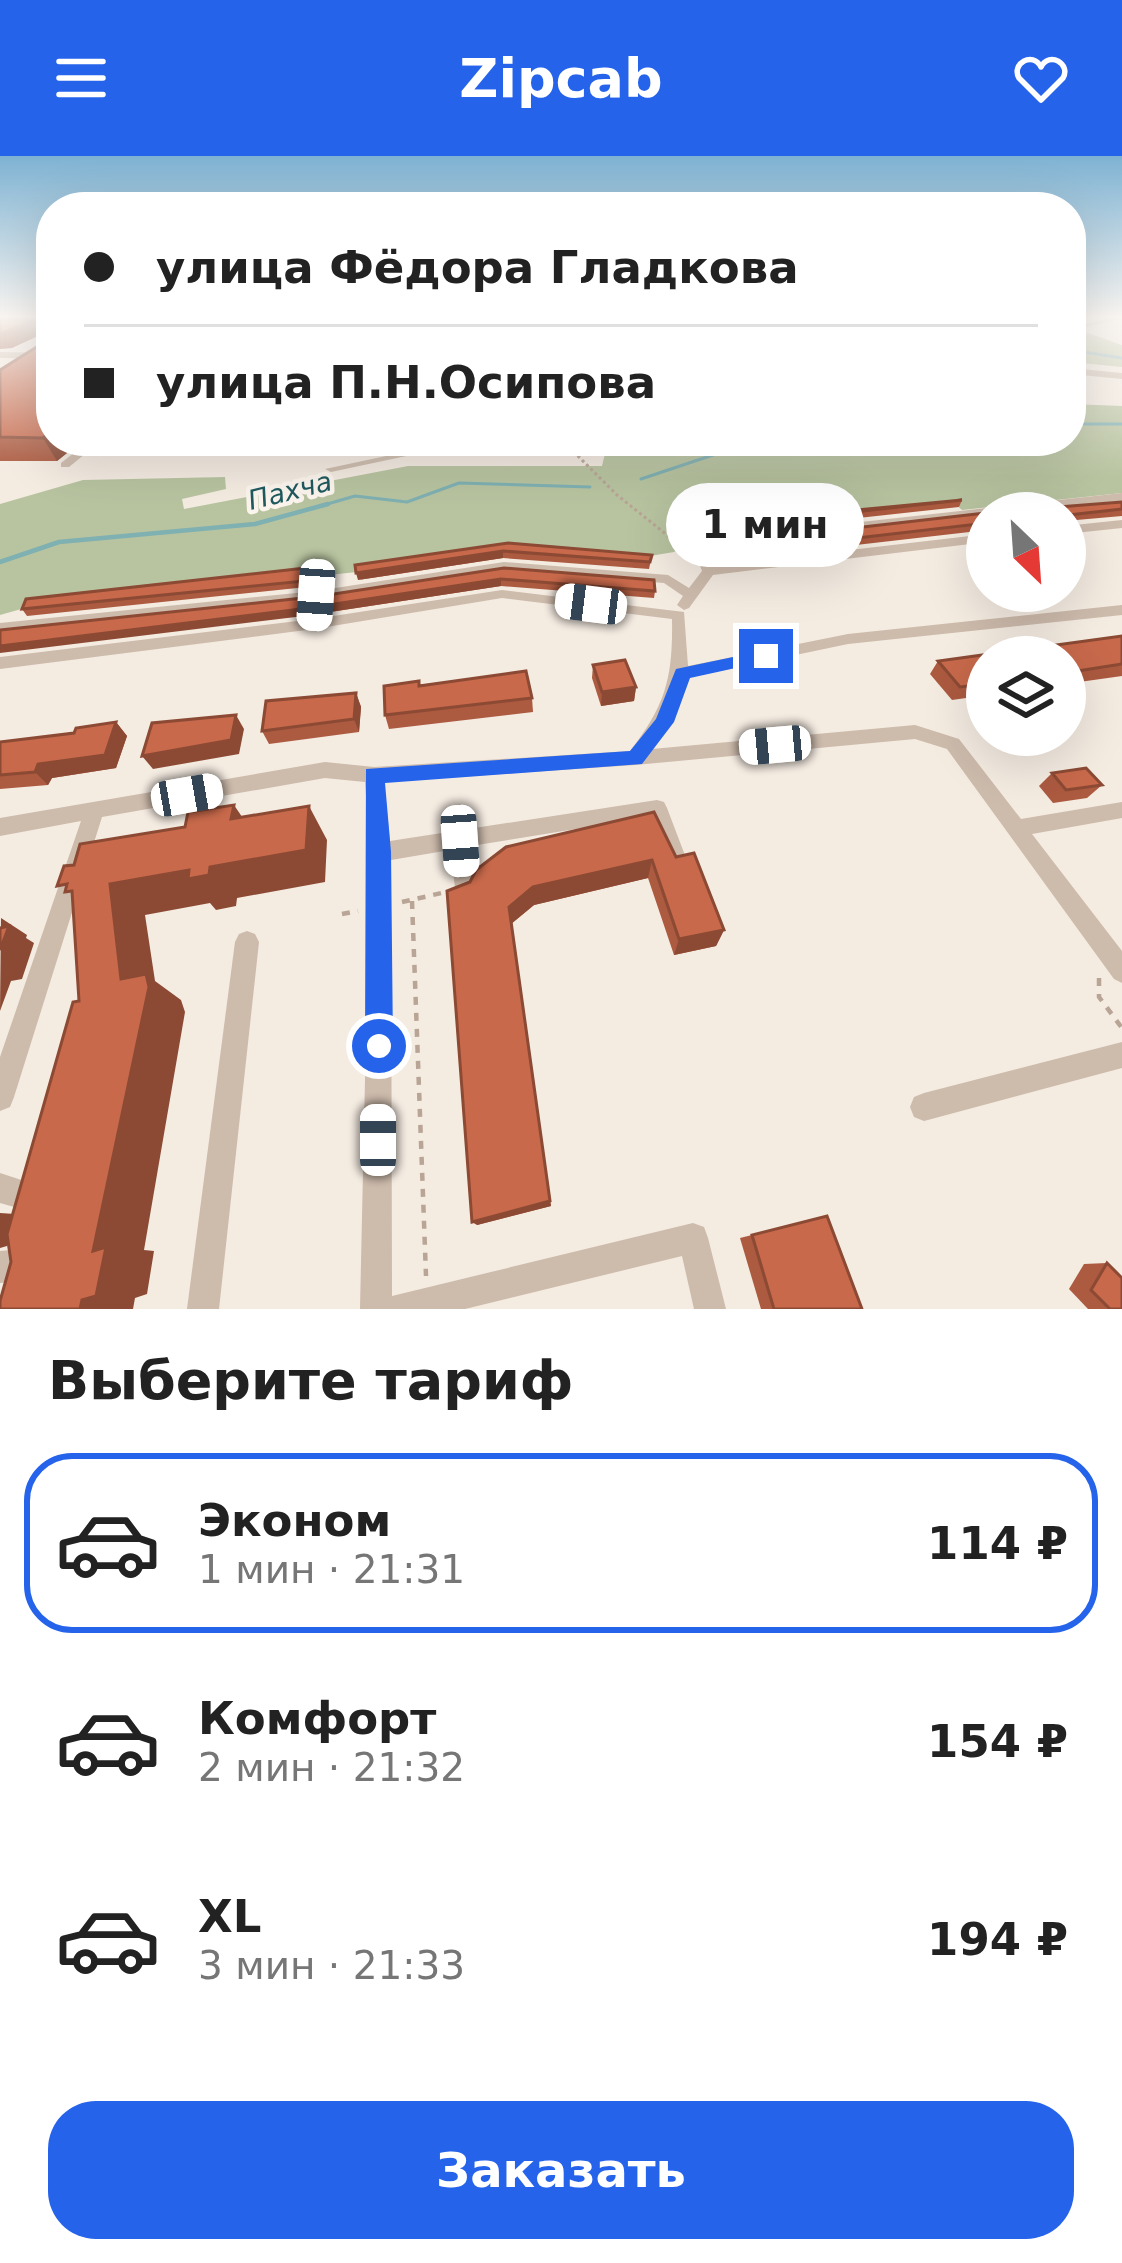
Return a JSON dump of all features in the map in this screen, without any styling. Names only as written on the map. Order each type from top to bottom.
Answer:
[{"type":"street","points":[[28,373],[34,369]]},
{"type":"street","points":[[1086,372],[1122,376]]},
{"type":"street","points":[[65,465],[77,456]]},
{"type":"street","points":[[331,469],[396,456]]},
{"type":"street","points":[[709,571],[699,544],[1122,496]]},
{"type":"street","points":[[928,519],[951,542]]},
{"type":"street","points":[[1086,528],[1122,524]]},
{"type":"street","points":[[635,758],[664,722],[682,674],[679,615],[688,594],[709,571],[966,540]]},
{"type":"street","points":[[0,628],[316,595],[504,566],[668,579],[688,594]]},
{"type":"street","points":[[0,663],[502,594],[679,615]]},
{"type":"street","points":[[314,623],[316,595]]},
{"type":"street","points":[[682,674],[848,639],[1122,610]]},
{"type":"street","points":[[0,827],[325,770],[374,775],[635,758],[915,732],[953,744],[1117,964]]},
{"type":"street","points":[[374,775],[380,852],[376,1309]]},
{"type":"street","points":[[380,852],[657,808],[675,858]]},
{"type":"street","points":[[1016,828],[1122,810]]},
{"type":"street","points":[[0,1096],[94,812]]},
{"type":"street","points":[[460,841],[464,888]]},
{"type":"street","points":[[203,1309],[247,942]]},
{"type":"street","points":[[924,1107],[1122,1055]]},
{"type":"street","points":[[0,1188],[39,1197],[45,1253],[0,1267]]},
{"type":"street","points":[[413,1304],[693,1238],[710,1309]]},
{"type":"path","points":[[578,456],[617,495],[686,550]]},
{"type":"path","points":[[342,914],[464,888]]},
{"type":"path","points":[[412,901],[413,1304]]},
{"type":"path","points":[[1117,964],[1098,971],[1099,997],[1122,1028]]},
{"type":"green space","points":[[1086,405],[1122,406],[1122,493],[1086,497],[1086,492],[966,492],[966,510],[954,503],[698,532],[674,552],[626,560],[509,549],[357,572],[32,606],[0,615],[0,504],[83,480],[225,477],[226,489],[182,499],[184,509],[408,466],[602,466],[604,456],[1086,456]]},
{"type":"building","points":[[36,369],[36,438],[0,437],[0,370]]},
{"type":"building","points":[[962,500],[702,529],[699,525]]},
{"type":"building","points":[[1122,502],[1122,509],[1086,513],[1086,505]]},
{"type":"building","points":[[966,515],[966,525],[718,554],[715,544]]},
{"type":"building","points":[[508,543],[652,555],[650,562],[503,551],[356,573],[355,565]]},
{"type":"building","points":[[306,568],[305,581],[22,609],[26,599]]},
{"type":"building","points":[[504,568],[654,580],[655,591],[501,579],[328,605],[327,595]]},
{"type":"building","points":[[303,598],[301,609],[0,646],[0,630]]},
{"type":"building","points":[[1122,636],[1122,664],[1086,670],[1086,641]]},
{"type":"building","points":[[966,657],[966,686],[960,687],[938,661]]},
{"type":"building","points":[[625,660],[636,687],[602,692],[593,665]]},
{"type":"building","points":[[526,671],[532,698],[385,715],[384,686],[419,681],[419,686]]},
{"type":"building","points":[[356,693],[354,719],[262,731],[266,701]]},
{"type":"building","points":[[236,715],[231,740],[142,756],[152,723]]},
{"type":"building","points":[[116,722],[105,755],[38,764],[35,772],[0,775],[0,742],[74,733],[76,728]]},
{"type":"building","points":[[1086,768],[1102,785],[1066,790],[1052,773]]},
{"type":"building","points":[[234,805],[231,819],[309,806],[306,850],[210,867],[209,875],[188,879],[189,870],[110,884],[121,979],[146,974],[149,987],[93,1251],[106,1247],[96,1296],[82,1300],[80,1309],[0,1309],[11,1262],[7,1234],[73,1002],[79,1001],[72,891],[65,892],[67,884],[57,886],[64,866],[74,865],[80,844],[185,827],[188,812]]},
{"type":"building","points":[[654,812],[676,857],[694,853],[724,930],[679,939],[652,860],[533,887],[509,907],[550,1201],[472,1222],[447,891],[470,882],[476,870],[506,847]]},
{"type":"building","points":[[9,926],[0,950],[0,928]]},
{"type":"building","points":[[827,1216],[862,1309],[774,1309],[752,1235]]},
{"type":"building","points":[[1107,1263],[1122,1278],[1122,1309],[1110,1309],[1091,1290]]},
{"type":"waterway","name":"Пахча","points":[[1086,424],[1122,424]]},
{"type":"waterway","name":"Пахча","points":[[641,479],[710,456]]},
{"type":"waterway","name":"Пахча","points":[[317,507],[355,496],[407,502],[459,483],[590,487]]},
{"type":"waterway","name":"Пахча","points":[[0,562],[59,542],[255,524],[328,504]]},
{"type":"route","points":[[379,1046],[380,852],[374,775],[635,758],[664,722],[682,674],[766,656]]}]
